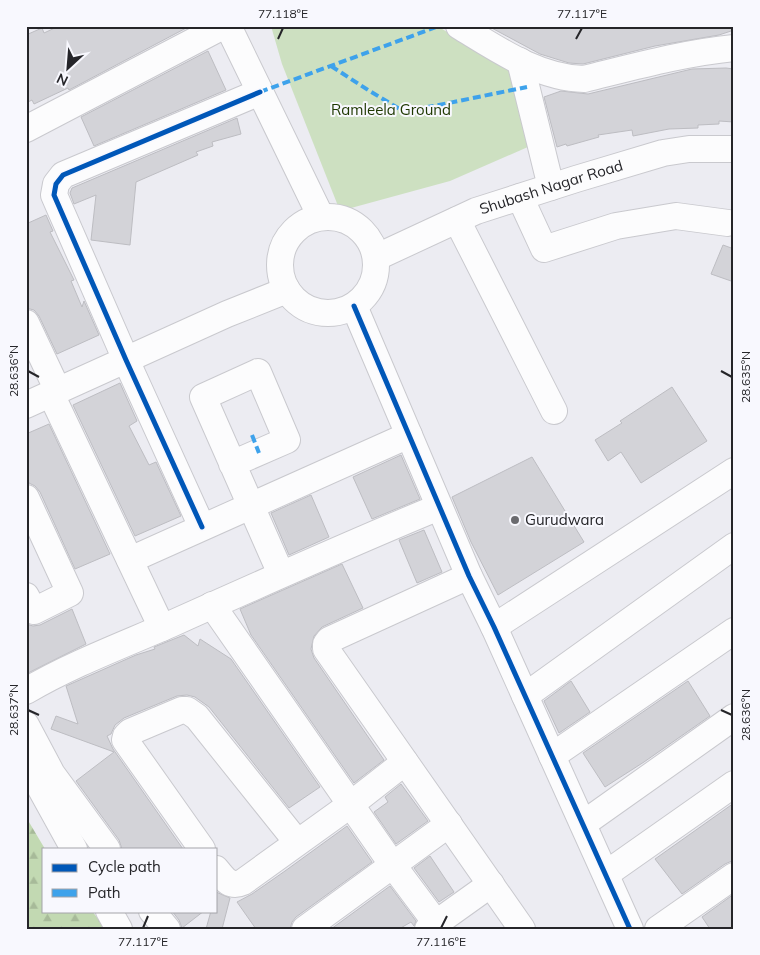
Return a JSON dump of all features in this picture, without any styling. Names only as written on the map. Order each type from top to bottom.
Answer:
[{"type":"street","points":[[26,129],[223,26]]},
{"type":"street","points":[[228,26],[321,216]]},
{"type":"street","points":[[458,26],[520,61],[553,74],[584,79],[643,64],[734,48]]},
{"type":"street","points":[[520,61],[552,186]]},
{"type":"street","points":[[202,527],[54,195],[56,184],[64,175],[260,92]]},
{"type":"street","name":"Shubash Nagar Road","points":[[377,257],[476,211],[552,186],[663,153],[689,149],[734,149]]},
{"type":"street","points":[[520,197],[544,249],[616,226],[676,216],[728,223]]},
{"type":"street","points":[[321,216],[340,217],[357,226],[370,240],[377,257],[376,276],[368,294],[354,306],[336,313],[317,312],[300,304],[287,290],[280,272],[281,253],[289,236],[303,223],[321,216]]},
{"type":"street","points":[[457,220],[554,411]]},
{"type":"street","points":[[26,405],[227,314],[287,290]]},
{"type":"street","points":[[354,306],[469,576],[494,627],[630,929]]},
{"type":"street","points":[[26,323],[54,392],[162,628]]},
{"type":"street","points":[[130,560],[408,435]]},
{"type":"street","points":[[232,464],[281,574]]},
{"type":"street","points":[[494,627],[734,471]]},
{"type":"street","points":[[26,498],[70,593],[34,612],[26,596]]},
{"type":"street","points":[[26,691],[63,672],[281,574],[439,507]]},
{"type":"street","points":[[525,696],[734,546]]},
{"type":"street","points":[[469,576],[329,640],[326,648],[522,929]]},
{"type":"street","points":[[212,606],[392,864],[432,926],[490,884]]},
{"type":"street","points":[[552,756],[734,631]]},
{"type":"street","points":[[201,848],[125,740],[130,732],[182,710],[186,710],[197,717],[297,842]]},
{"type":"street","points":[[583,824],[734,717]]},
{"type":"street","points":[[26,725],[52,774],[106,848]]},
{"type":"street","points":[[26,762],[73,848]]},
{"type":"street","points":[[218,871],[227,882],[238,884],[350,805],[405,762]]},
{"type":"street","points":[[606,874],[734,784]]},
{"type":"street","points":[[304,929],[449,824]]},
{"type":"street","points":[[658,929],[734,876]]},
{"type":"street","points":[[110,912],[119,929]]},
{"type":"street","points":[[153,912],[167,929]]},
{"type":"green space","name":"Ramleela Ground","points":[[271,26],[437,26],[522,78],[537,143],[450,181],[340,211],[282,64]]},
{"type":"green space","points":[[26,817],[44,848],[42,848],[42,912],[93,912],[106,929],[26,929]]},
{"type":"building","points":[[59,26],[190,26],[69,90],[68,88],[34,104],[32,100],[26,103],[26,35],[42,28],[44,33]]},
{"type":"building","points":[[488,26],[733,26],[734,30],[719,35],[655,46],[583,64],[569,63],[540,54]]},
{"type":"building","points":[[208,51],[226,90],[94,146],[81,117]]},
{"type":"building","points":[[692,69],[734,69],[734,122],[719,121],[719,124],[698,125],[698,128],[669,129],[633,136],[632,130],[598,135],[599,137],[557,147],[544,97],[561,91],[588,94]]},
{"type":"building","points":[[237,118],[241,134],[212,142],[213,146],[196,152],[198,155],[136,182],[130,245],[91,240],[96,195],[74,204],[70,193],[72,188]]},
{"type":"building","points":[[46,215],[53,231],[50,232],[74,280],[71,281],[82,307],[84,301],[99,335],[57,354],[39,316],[34,310],[26,308],[26,224]]},
{"type":"building","points":[[723,245],[734,249],[734,282],[711,274]]},
{"type":"building","points":[[120,383],[137,421],[129,426],[149,465],[156,462],[181,516],[135,536],[73,405]]},
{"type":"building","points":[[672,387],[707,441],[641,483],[621,452],[608,461],[595,440]]},
{"type":"building","points":[[49,424],[110,554],[75,569],[40,492],[29,483],[26,477],[26,434]]},
{"type":"building","points":[[401,455],[420,499],[372,519],[353,477]]},
{"type":"building","name":"Gurudwara","points":[[532,457],[584,542],[498,595],[471,542],[452,497]]},
{"type":"building","points":[[311,495],[329,537],[289,555],[271,513]]},
{"type":"building","points":[[424,530],[442,572],[417,583],[399,540]]},
{"type":"building","points":[[342,564],[363,608],[322,627],[314,636],[311,649],[314,658],[384,760],[354,783],[251,635],[240,609]]},
{"type":"building","points":[[72,609],[86,644],[26,674],[26,624],[40,625]]},
{"type":"building","points":[[184,635],[198,646],[200,639],[231,659],[320,787],[289,808],[209,707],[195,697],[187,695],[177,696],[124,718],[115,725],[111,734],[107,736],[113,749],[182,848],[122,848],[119,840],[76,781],[114,752],[51,729],[56,716],[78,724],[66,686],[136,655],[155,649],[154,647]]},
{"type":"building","points":[[571,681],[590,712],[559,733],[544,701]]},
{"type":"building","points":[[688,681],[710,716],[605,787],[583,753]]},
{"type":"building","points":[[401,784],[428,821],[396,844],[374,812],[388,802],[385,797]]},
{"type":"building","points":[[734,803],[734,860],[725,864],[682,894],[655,859]]},
{"type":"building","points":[[347,826],[372,862],[296,917],[290,929],[256,929],[237,902],[252,894]]},
{"type":"building","points":[[430,856],[454,892],[439,902],[414,868]]},
{"type":"building","points":[[390,886],[416,921],[414,926],[411,922],[399,929],[331,929]]},
{"type":"building","points":[[218,893],[230,898],[222,929],[206,929],[211,912],[218,912]]},
{"type":"building","points":[[734,894],[734,929],[710,929],[702,917]]},
{"type":"building","points":[[173,912],[203,912],[182,928]]},
{"type":"marked path","points":[[260,92],[439,26]]},
{"type":"marked path","points":[[331,66],[403,111],[527,87]]},
{"type":"marked path","points":[[252,435],[259,453]]},
{"type":"cycle path","points":[[202,527],[54,195],[56,184],[63,175],[260,92]]},
{"type":"cycle path","points":[[354,306],[469,576],[494,627],[630,929]]},
{"type":"place","name":"Gurudwara","points":[[515,520]]}]
